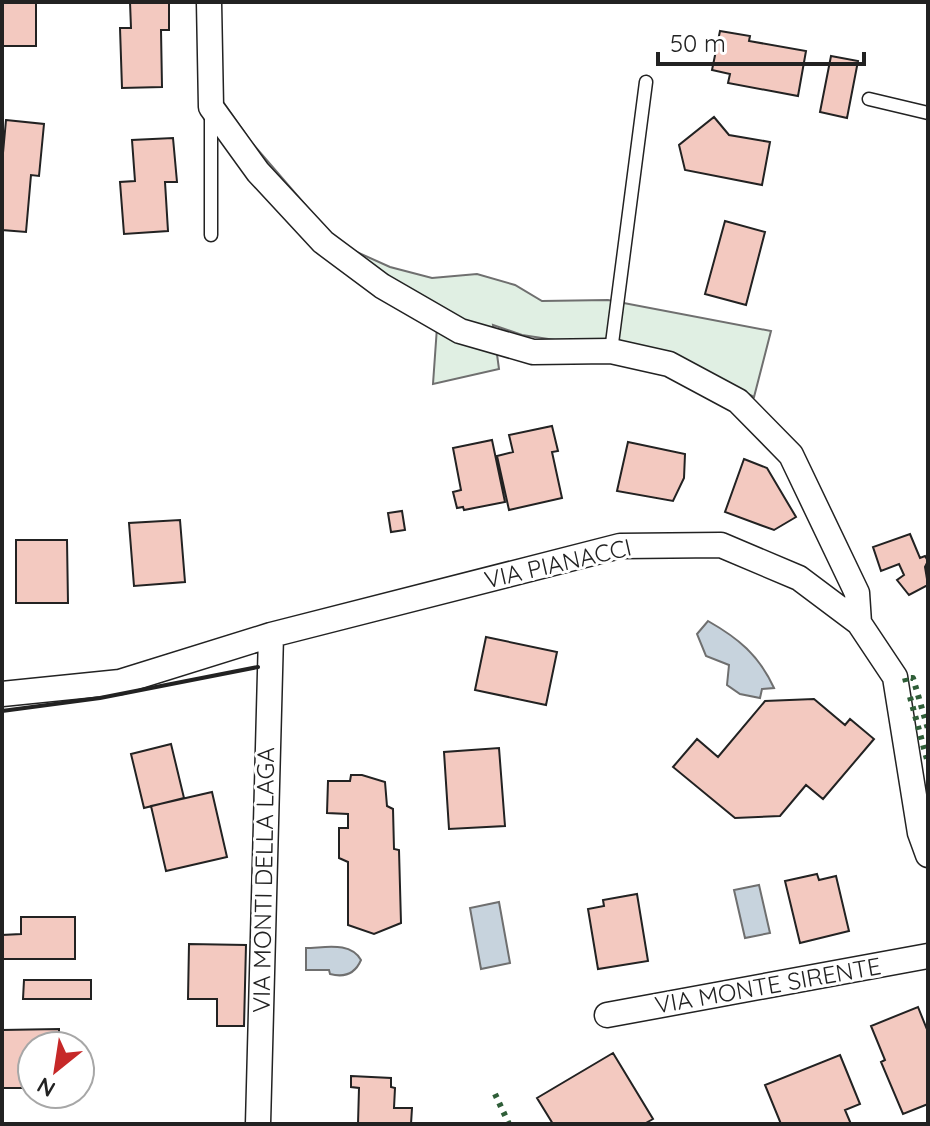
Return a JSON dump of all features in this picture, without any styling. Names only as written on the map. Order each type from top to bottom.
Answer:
[{"type":"street","points":[[209,2],[211,107],[258,172],[323,242],[382,286],[460,331],[533,352],[611,351],[669,364],[738,401],[791,455],[857,593],[859,623]]},
{"type":"street","name":"VIA PIANACCI","points":[[2,694],[120,682],[271,635],[620,546],[721,545],[799,578],[859,623],[895,677],[925,840]]},
{"type":"street","name":"VIA MONTI DELLA LAGA","points":[[258,1124],[271,635]]},
{"type":"street","name":"VIA MONTE SIRENTE","points":[[607,1015],[928,956]]},
{"type":"lane","points":[[611,351],[646,82]]},
{"type":"lane","points":[[869,99],[928,113]]},
{"type":"lane","points":[[211,107],[211,235]]},
{"type":"green space","points":[[221,99],[252,143],[339,244],[390,267],[432,278],[477,274],[515,285],[542,301],[608,300],[771,331],[754,397],[680,359],[522,335],[493,325],[499,369],[433,384],[437,327],[387,296],[216,125]]},
{"type":"shaded area","points":[[708,621],[747,648],[774,688],[762,689],[760,698],[740,694],[727,685],[729,665],[706,656],[697,634]]},
{"type":"shaded area","points":[[759,885],[770,933],[745,938],[734,890]]},
{"type":"shaded area","points":[[499,902],[510,963],[481,969],[470,908]]},
{"type":"shaded area","points":[[306,948],[344,948],[361,960],[353,972],[345,975],[330,974],[329,970],[306,970]]},
{"type":"building","points":[[2,2],[36,2],[36,46],[2,46]]},
{"type":"building","points":[[130,2],[169,2],[169,30],[161,30],[162,87],[122,88],[120,28],[131,28]]},
{"type":"building","points":[[720,31],[750,36],[749,41],[806,51],[798,96],[728,83],[730,74],[712,70]]},
{"type":"building","points":[[831,56],[858,61],[847,118],[820,112]]},
{"type":"building","points":[[714,117],[729,135],[770,142],[762,185],[685,170],[679,145]]},
{"type":"building","points":[[6,120],[44,124],[39,176],[31,175],[26,232],[2,230]]},
{"type":"building","points":[[173,138],[177,182],[165,182],[168,231],[124,234],[120,182],[135,181],[132,140]]},
{"type":"building","points":[[725,221],[765,232],[746,305],[705,294]]},
{"type":"building","points":[[552,426],[558,451],[552,452],[562,498],[509,510],[497,456],[513,452],[509,435]]},
{"type":"building","points":[[492,440],[505,502],[464,510],[463,507],[457,508],[453,492],[461,490],[453,448]]},
{"type":"building","points":[[628,442],[685,454],[684,478],[673,501],[617,491]]},
{"type":"building","points":[[744,459],[767,468],[796,517],[774,530],[725,512]]},
{"type":"building","points":[[402,511],[405,530],[391,532],[388,513]]},
{"type":"building","points":[[180,520],[185,582],[134,586],[129,523]]},
{"type":"building","points":[[910,534],[920,558],[925,556],[928,561],[925,567],[928,585],[909,595],[897,580],[904,575],[899,564],[881,571],[873,547]]},
{"type":"building","points":[[16,540],[67,540],[68,603],[16,603]]},
{"type":"building","points":[[486,637],[557,652],[546,705],[475,690]]},
{"type":"building","points":[[814,699],[845,725],[850,719],[874,739],[823,799],[806,785],[780,816],[735,818],[673,767],[697,739],[718,757],[765,701]]},
{"type":"building","points":[[171,744],[184,798],[144,808],[131,754]]},
{"type":"building","points":[[499,748],[505,826],[449,829],[444,752]]},
{"type":"building","points":[[351,775],[385,782],[387,806],[393,809],[394,849],[399,850],[401,923],[374,934],[348,925],[348,862],[339,858],[339,828],[348,828],[348,814],[327,813],[328,781],[350,781]]},
{"type":"building","points":[[212,792],[227,857],[166,871],[151,806]]},
{"type":"building","points":[[817,874],[819,880],[836,876],[849,931],[800,943],[785,881]]},
{"type":"building","points":[[637,894],[648,961],[598,969],[588,909],[604,906],[603,900]]},
{"type":"building","points":[[21,917],[75,917],[75,959],[2,959],[2,935],[21,934]]},
{"type":"building","points":[[189,944],[246,945],[244,1026],[217,1026],[217,999],[188,999]]},
{"type":"building","points":[[24,980],[91,980],[91,999],[23,999]]},
{"type":"building","points":[[918,1007],[928,1032],[928,1104],[903,1114],[881,1062],[885,1060],[871,1026]]},
{"type":"building","points":[[59,1029],[16,1030],[16,1088],[2,1088],[2,1030]]},
{"type":"building","points":[[613,1053],[653,1119],[644,1124],[553,1124],[537,1098]]},
{"type":"building","points":[[840,1055],[860,1104],[845,1110],[851,1124],[781,1124],[765,1085]]},
{"type":"building","points":[[351,1076],[391,1078],[391,1087],[395,1088],[394,1108],[412,1108],[411,1124],[358,1124],[359,1088],[351,1087]]},
{"type":"hedge","points":[[906,682],[905,678],[913,678],[928,729]]},
{"type":"hedge","points":[[910,697],[928,763]]},
{"type":"hedge","points":[[495,1094],[509,1124]]},
{"type":"wall","points":[[2,711],[100,698],[258,667]]}]
